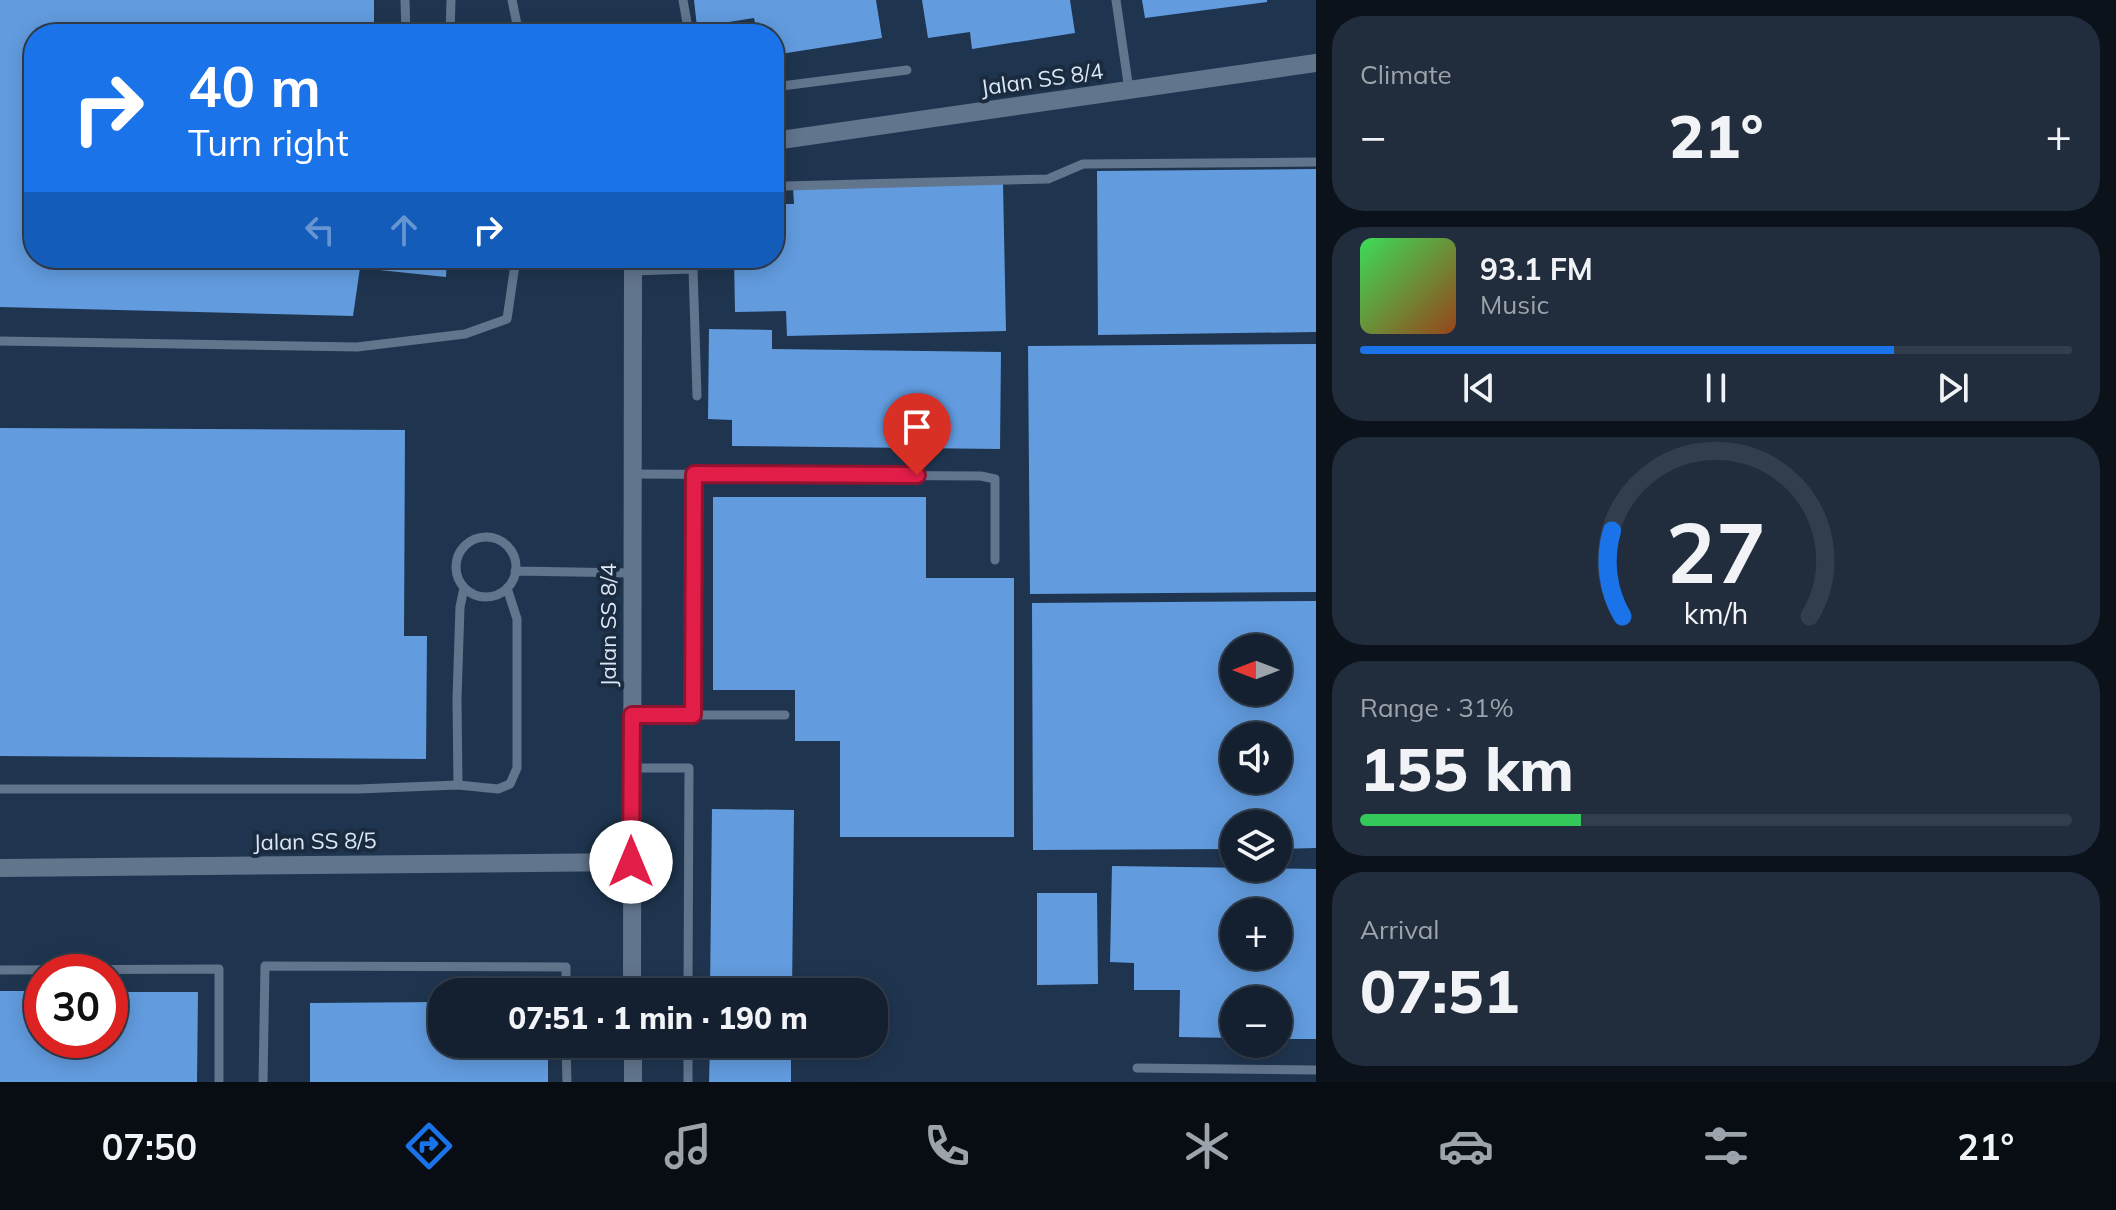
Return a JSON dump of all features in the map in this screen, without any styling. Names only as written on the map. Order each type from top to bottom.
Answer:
[{"type":"street","name":"Jalan SS 8/4","points":[[784,140],[1316,63]]},
{"type":"street","name":"Jalan SS 8/4","points":[[632,978],[633,268]]},
{"type":"street","name":"Jalan SS 8/5","points":[[0,868],[631,862]]},
{"type":"street","points":[[633,1058],[633,1082]]},
{"type":"lane","points":[[405,0],[406,24]]},
{"type":"lane","points":[[450,24],[451,0]]},
{"type":"lane","points":[[512,0],[517,24]]},
{"type":"lane","points":[[683,0],[687,24]]},
{"type":"lane","points":[[1116,0],[1129,90]]},
{"type":"lane","points":[[784,86],[907,70]]},
{"type":"lane","points":[[784,186],[1048,179],[1083,164],[1316,162]]},
{"type":"lane","points":[[0,341],[357,347],[465,334],[507,319],[515,268]]},
{"type":"lane","points":[[681,268],[693,269],[697,396]]},
{"type":"lane","points":[[632,474],[981,476],[995,479],[995,560]]},
{"type":"lane","points":[[693,715],[694,474]]},
{"type":"lane","points":[[488,537],[499,540],[508,548],[514,558],[515,571],[507,588],[498,595],[486,598],[464,588],[456,567],[458,555],[465,545],[488,537]]},
{"type":"lane","points":[[515,571],[632,573]]},
{"type":"lane","points":[[458,785],[460,607],[464,588]]},
{"type":"lane","points":[[0,789],[358,789],[458,785],[498,789],[510,784],[517,768],[517,619],[507,588]]},
{"type":"lane","points":[[632,715],[785,715]]},
{"type":"lane","points":[[632,768],[689,768],[688,978]]},
{"type":"lane","points":[[263,1082],[265,966],[566,967],[566,978]]},
{"type":"lane","points":[[0,970],[219,969],[219,1082]]},
{"type":"lane","points":[[566,1058],[567,1082]]},
{"type":"lane","points":[[688,1058],[688,1082]]},
{"type":"lane","points":[[1137,1068],[1316,1070]]},
{"type":"shaded area","points":[[0,0],[1316,0],[1316,1082],[0,1082]]},
{"type":"building","points":[[0,0],[374,0],[374,24],[24,24],[24,268],[360,268],[353,316],[0,307]]},
{"type":"building","points":[[694,0],[876,0],[882,38],[784,53],[784,24],[755,24],[754,18],[697,24]]},
{"type":"building","points":[[922,0],[1070,0],[1075,33],[972,49],[970,32],[928,38]]},
{"type":"building","points":[[1142,0],[1267,0],[1267,2],[1145,18]]},
{"type":"building","points":[[1316,169],[1316,332],[1098,335],[1097,171]]},
{"type":"building","points":[[1003,183],[1006,331],[787,336],[786,311],[735,312],[734,268],[784,268],[784,204],[794,204],[793,188]]},
{"type":"building","points":[[360,268],[446,268],[446,277]]},
{"type":"building","points":[[709,329],[772,330],[772,349],[1001,352],[1000,449],[732,446],[732,420],[708,419]]},
{"type":"building","points":[[1316,344],[1316,592],[1030,594],[1028,346]]},
{"type":"building","points":[[0,428],[405,430],[404,636],[427,636],[426,759],[0,756]]},
{"type":"building","points":[[713,497],[926,497],[926,578],[1014,578],[1014,837],[840,837],[840,741],[795,741],[795,690],[713,690]]},
{"type":"building","points":[[1316,601],[1316,848],[1292,849],[1292,810],[1220,810],[1220,849],[1033,850],[1032,603]]},
{"type":"building","points":[[712,809],[794,810],[792,978],[710,978]]},
{"type":"building","points":[[1112,866],[1220,868],[1220,882],[1292,882],[1292,869],[1316,869],[1316,1039],[1292,1039],[1292,986],[1220,986],[1220,1038],[1179,1037],[1180,990],[1134,990],[1134,963],[1110,962]]},
{"type":"building","points":[[1037,893],[1097,893],[1098,984],[1037,985]]},
{"type":"building","points":[[0,991],[24,991],[24,1058],[128,1058],[128,992],[198,992],[197,1082],[0,1082]]},
{"type":"building","points":[[428,1002],[428,1058],[548,1058],[548,1082],[310,1082],[310,1003]]},
{"type":"building","points":[[710,1058],[791,1058],[791,1082],[709,1082]]},
{"type":"route","points":[[631,862],[632,715],[693,715],[694,474],[917,475]]}]
